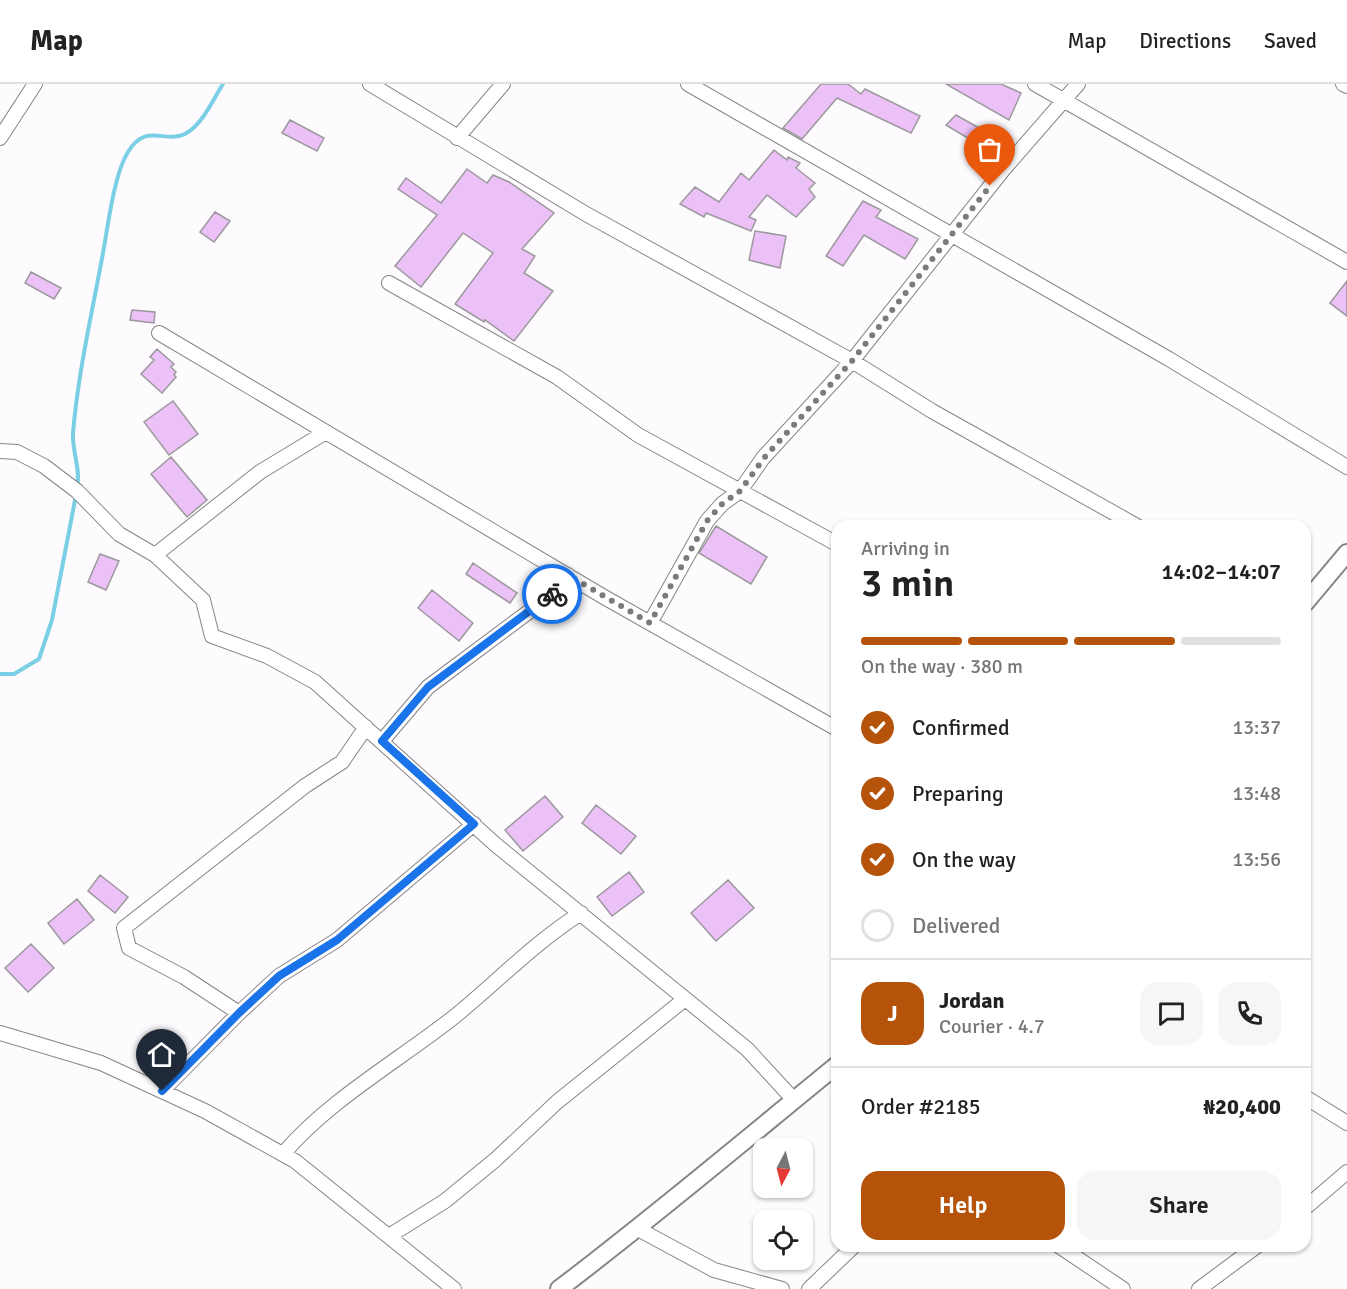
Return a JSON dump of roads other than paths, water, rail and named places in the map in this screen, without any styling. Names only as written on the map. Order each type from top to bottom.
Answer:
[{"type":"street","points":[[0,138],[35,84]]},
{"type":"street","points":[[370,84],[596,220],[852,361],[932,411],[1126,520]]},
{"type":"street","points":[[457,138],[503,84]]},
{"type":"street","points":[[688,84],[897,201],[951,235],[1159,353],[1347,467]]},
{"type":"street","points":[[1035,84],[1347,262]]},
{"type":"street","points":[[650,623],[707,521],[722,504],[740,491],[764,458],[852,361],[1003,170],[1078,84]]},
{"type":"street","points":[[1343,84],[1347,86]]},
{"type":"street","points":[[389,283],[557,377],[638,435],[831,541]]},
{"type":"street","points":[[159,333],[650,623],[831,726]]},
{"type":"street","points":[[155,555],[260,472],[326,432]]},
{"type":"street","points":[[0,452],[17,452],[44,466],[76,491],[119,534],[155,555],[203,600],[212,636],[267,656],[315,682],[474,824],[747,1049],[794,1100]]},
{"type":"street","points":[[1311,596],[1347,553]]},
{"type":"street","points":[[382,741],[428,687],[550,596],[568,575]]},
{"type":"street","points":[[239,1013],[184,977],[129,948],[124,928],[305,786],[342,762],[366,727]]},
{"type":"street","points":[[162,1091],[279,976],[337,940],[474,824]]},
{"type":"street","points":[[283,1154],[295,1140],[377,1073],[454,1016],[505,970],[556,929],[581,913]]},
{"type":"street","points":[[390,1236],[453,1194],[495,1160],[557,1102],[685,999]]},
{"type":"street","points":[[0,1033],[101,1063],[205,1111],[283,1154],[390,1236],[454,1289]]},
{"type":"street","points":[[559,1289],[638,1229],[831,1070]]},
{"type":"street","points":[[1311,1101],[1347,1124]]},
{"type":"street","points":[[1311,1203],[1347,1172]]},
{"type":"street","points":[[638,1229],[714,1270],[782,1289]]},
{"type":"street","points":[[809,1289],[848,1252]]},
{"type":"street","points":[[1068,1252],[1123,1289]]},
{"type":"street","points":[[1199,1289],[1249,1252]]},
{"type":"waterway","points":[[77,487],[78,474],[73,433],[78,388],[119,173],[128,152],[142,138],[177,136],[191,130],[202,118],[223,84]]},
{"type":"waterway","points":[[0,674],[14,674],[39,659],[52,620],[76,495]]}]
